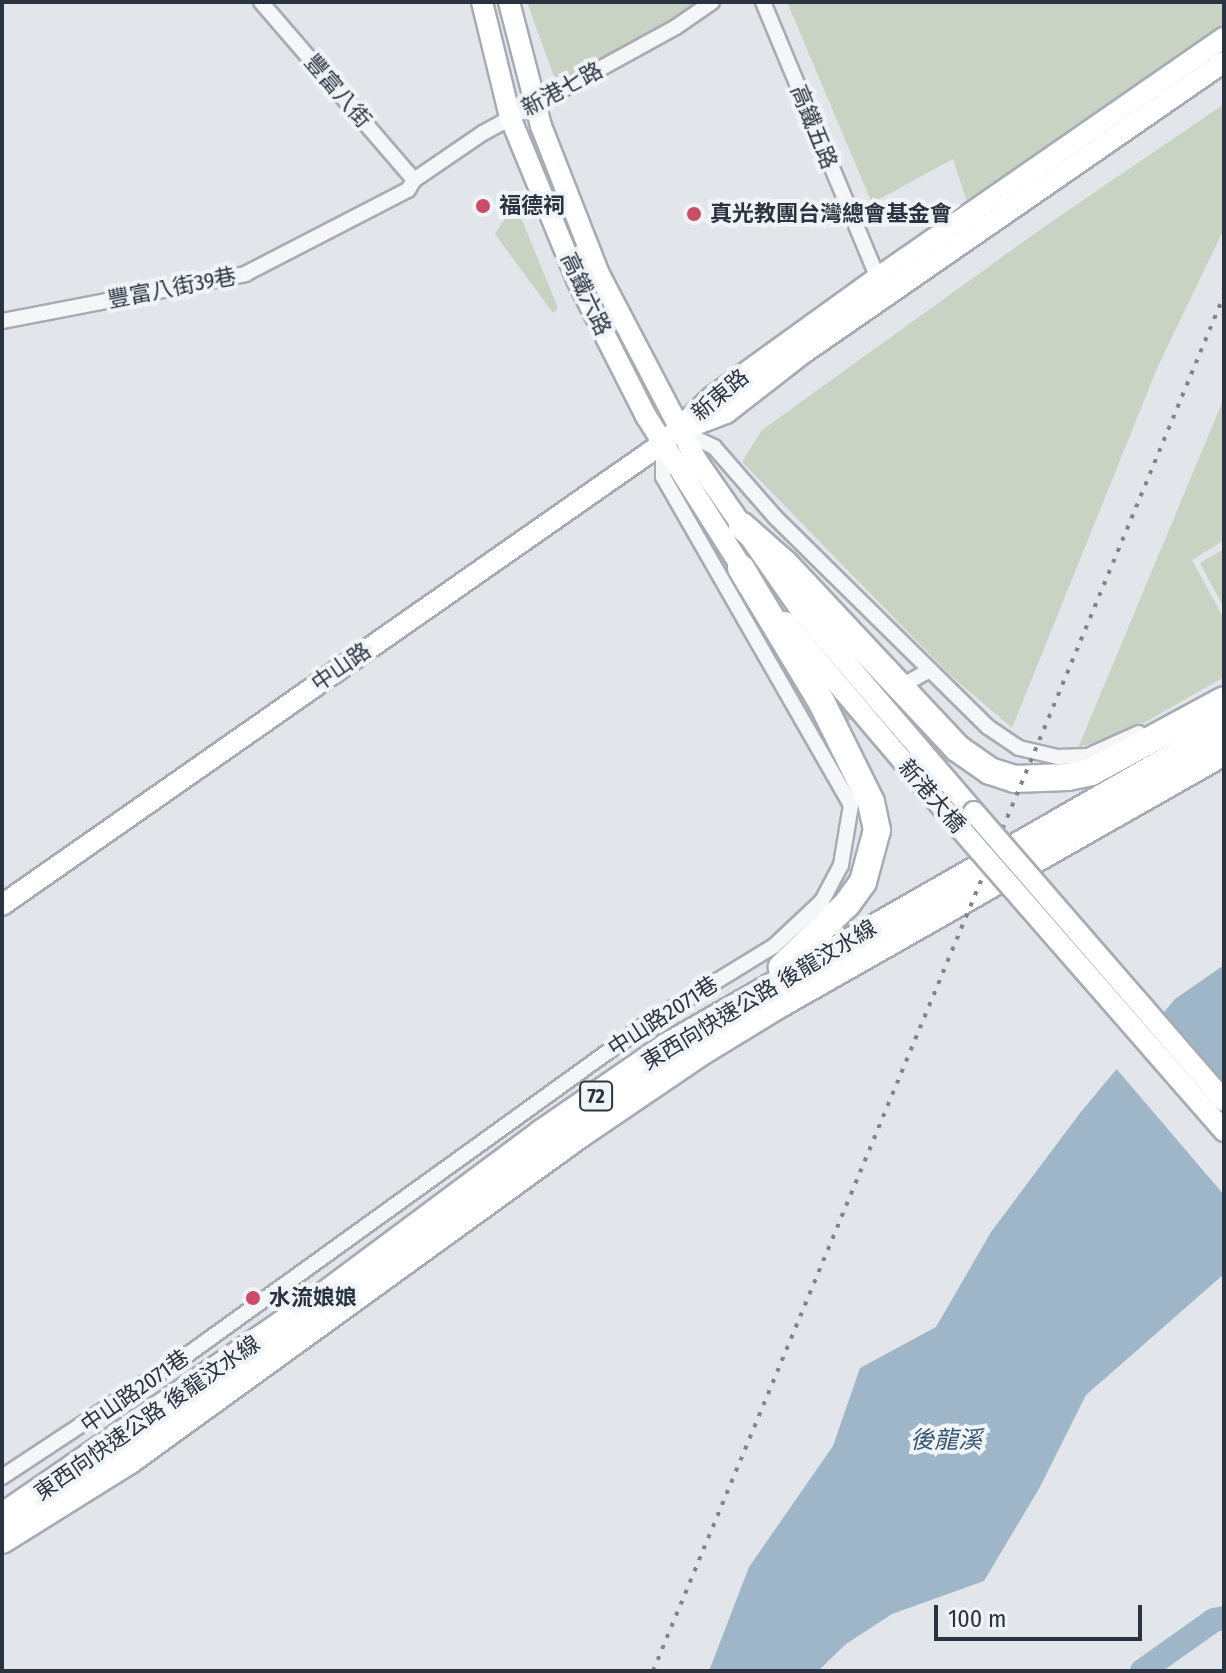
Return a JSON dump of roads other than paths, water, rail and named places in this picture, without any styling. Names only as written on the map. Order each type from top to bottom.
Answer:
[{"type":"highway","points":[[742,526],[785,564],[957,748],[990,771],[1014,779],[1068,777],[1091,772],[1224,700]]},
{"type":"highway","points":[[741,568],[822,703],[871,802],[877,830],[863,882],[847,904],[754,994]]},
{"type":"highway","name":"東西向快速公路 後龍汶水線","points":[[2,1517],[321,1298],[567,1116],[668,1046],[754,994],[1224,728]]},
{"type":"highway","name":"東西向快速公路 後龍汶水線","points":[[2,1540],[130,1460],[579,1135],[698,1054],[780,1004],[1224,752]]},
{"type":"street","name":"豐富八街","points":[[261,2],[414,180]]},
{"type":"street","name":"高鐵六路","points":[[482,2],[510,117],[578,282],[671,437]]},
{"type":"street","name":"高鐵六路","points":[[509,2],[535,104],[599,274],[671,437]]},
{"type":"street","name":"新港七路","points":[[414,180],[510,117],[676,27],[712,2]]},
{"type":"street","name":"高鐵五路","points":[[763,2],[881,287]]},
{"type":"street","name":"新東路","points":[[881,287],[1224,38]]},
{"type":"street","name":"新東路","points":[[671,437],[712,397],[1224,62]]},
{"type":"street","name":"豐富八街39巷","points":[[2,321],[245,274],[408,190],[414,180]]},
{"type":"street","name":"新港大橋","points":[[671,437],[742,526],[800,609],[1224,1101]]},
{"type":"street","name":"新港大橋","points":[[671,437],[741,568],[958,826],[1224,1131]]},
{"type":"street","points":[[671,437],[714,447],[775,517],[930,670],[988,727],[1019,748],[1058,757],[1088,756],[1224,687]]},
{"type":"street","name":"中山路2071巷","points":[[2,1477],[187,1355],[645,1025],[774,946],[822,901],[841,865],[848,840],[851,805],[815,731],[749,632],[663,477],[671,437]]},
{"type":"street","name":"中山路","points":[[2,905],[671,437]]},
{"type":"street","points":[[903,685],[930,670]]},
{"type":"water","name":"後龍溪","points":[[1224,965],[1224,1274],[1086,1395],[1040,1487],[984,1581],[892,1614],[846,1644],[818,1671],[709,1671],[749,1567],[833,1446],[860,1368],[936,1327],[991,1232],[1080,1113],[1175,999]]},
{"type":"waterway","points":[[1142,1671],[1214,1620],[1224,1618]]},
{"type":"tunnel","points":[[818,729],[864,705]]},
{"type":"railway","points":[[653,1671],[1224,295]]},
{"type":"place","name":"福德祠","points":[[483,206]]},
{"type":"place","name":"真光教團台灣總會基金會","points":[[694,214]]},
{"type":"place","name":"水流娘娘","points":[[253,1298]]}]
